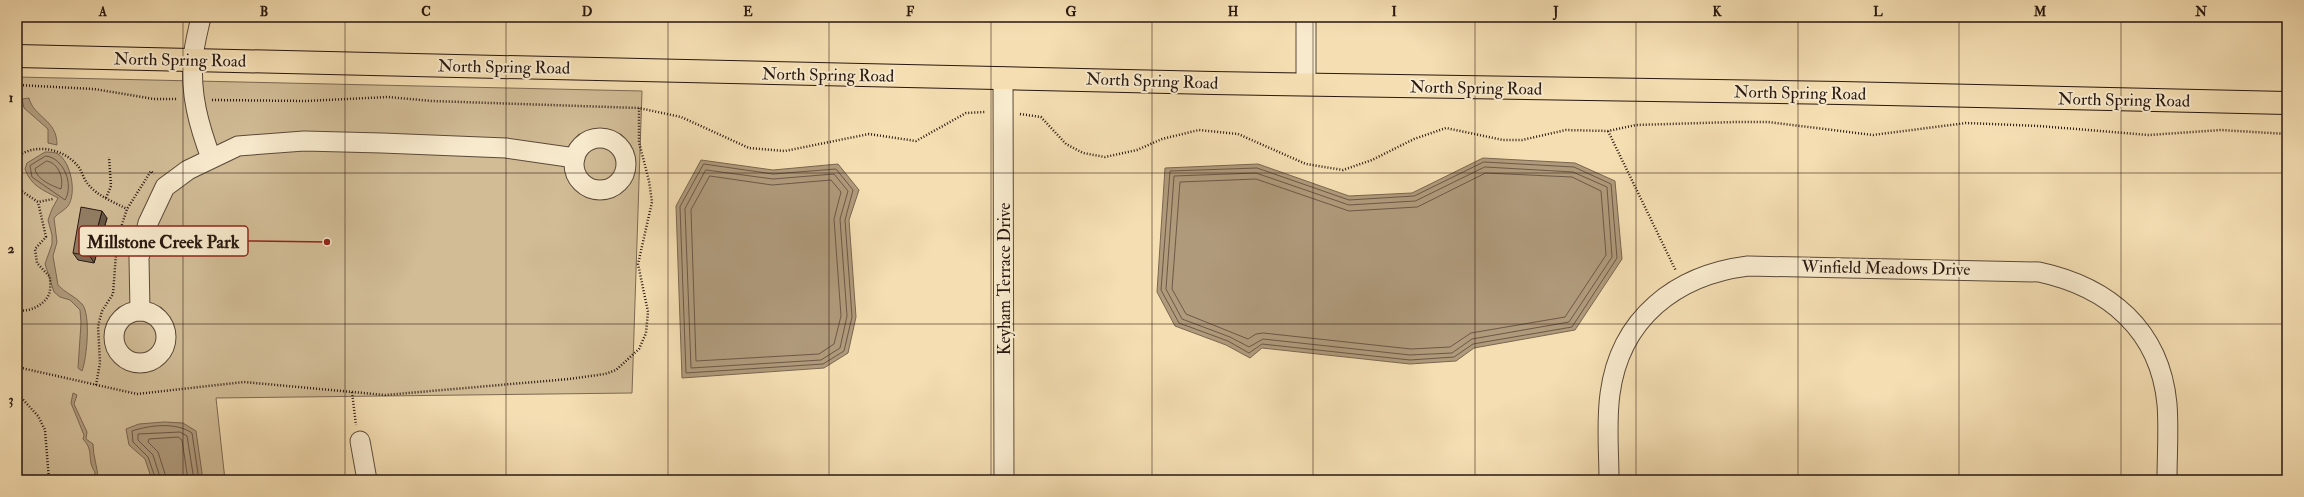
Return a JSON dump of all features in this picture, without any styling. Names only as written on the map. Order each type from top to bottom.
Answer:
[{"type":"main road","name":"North Spring Road","points":[[17,56],[193,59],[483,68],[2287,103]]},
{"type":"street","points":[[201,17],[193,59],[194,100],[200,130],[211,158]]},
{"type":"street","points":[[1306,17],[1306,84]]},
{"type":"street","name":"Keyham Terrace Drive","points":[[1003,77],[1004,480]]},
{"type":"street","points":[[140,311],[139,258],[148,223],[166,186],[188,170],[238,146],[304,141],[506,148],[575,158]]},
{"type":"street","name":"Winfield Meadows Drive","points":[[1609,480],[1610,395],[1615,370],[1626,344],[1638,325],[1654,306],[1686,284],[1723,269],[1748,266],[2040,272],[2064,277],[2088,287],[2110,300],[2128,317],[2144,338],[2156,360],[2163,382],[2167,404],[2167,480]]},
{"type":"street","points":[[360,441],[367,480]]},
{"type":"path","points":[[17,85],[94,89],[154,99],[306,101],[388,96],[432,101],[639,108],[682,117],[749,148],[785,151],[870,134],[916,141],[966,113],[1003,111],[1041,117],[1066,144],[1083,152],[1105,157],[1137,150],[1162,139],[1199,130],[1238,134],[1306,164],[1343,170],[1372,160],[1414,139],[1446,128],[1503,140],[1516,140],[1544,136],[1566,130],[1608,131],[1636,125],[1768,122],[1873,135],[1966,123],[2039,126],[2149,135],[2220,130],[2287,134]]},
{"type":"path","points":[[17,367],[137,394],[244,382],[385,395],[605,374],[616,370],[639,349],[646,333],[648,312],[638,264],[652,202],[649,181],[639,142],[639,108]]},
{"type":"path","points":[[1608,131],[1674,268],[1686,284]]},
{"type":"path","points":[[17,157],[25,151],[42,148],[62,153],[78,166],[88,184],[106,198],[127,209]]},
{"type":"path","points":[[106,198],[111,186],[109,157]]},
{"type":"path","points":[[96,385],[100,363],[98,326],[102,311],[113,294],[117,240],[127,209],[151,171],[166,186]]},
{"type":"path","points":[[17,188],[38,202],[46,238],[35,249],[37,263],[50,277],[50,293],[42,304],[24,312],[17,310]]},
{"type":"path","points":[[38,202],[53,199]]},
{"type":"path","points":[[352,392],[353,414],[360,441]]},
{"type":"path","points":[[17,393],[38,416],[46,430],[49,480]]},
{"type":"shaded area","points":[[17,77],[642,91],[632,393],[216,398],[225,480],[17,480]]},
{"type":"water","points":[[29,98],[35,110],[53,130],[56,136],[57,145],[48,143],[48,129],[24,108],[22,99]]},
{"type":"water","points":[[45,152],[57,153],[63,158],[71,178],[71,200],[68,206],[54,218],[57,242],[53,256],[58,285],[79,301],[85,309],[87,336],[82,371],[78,368],[81,323],[80,310],[70,300],[60,297],[54,292],[45,264],[52,244],[52,235],[48,220],[58,198],[34,184],[25,169],[27,163]]},
{"type":"water","points":[[1483,158],[1575,163],[1615,181],[1622,259],[1575,330],[1474,348],[1456,361],[1410,364],[1262,348],[1250,358],[1226,345],[1175,326],[1157,292],[1165,168],[1258,164],[1349,196],[1412,193]]},
{"type":"water","points":[[701,160],[773,170],[838,164],[859,190],[849,220],[856,317],[848,353],[824,368],[682,378],[676,206]]},
{"type":"water","points":[[73,393],[77,395],[74,404],[87,432],[86,439],[93,444],[98,480],[94,480],[95,472],[91,463],[89,448],[83,439],[84,435],[71,403]]},
{"type":"water","points":[[164,422],[183,423],[196,431],[203,480],[152,480],[145,459],[129,445],[126,429],[139,424]]},
{"type":"building","points":[[81,207],[102,211],[90,256],[73,253]]},
{"type":"place","name":"Millstone Creek Park","points":[[327,242]]}]
